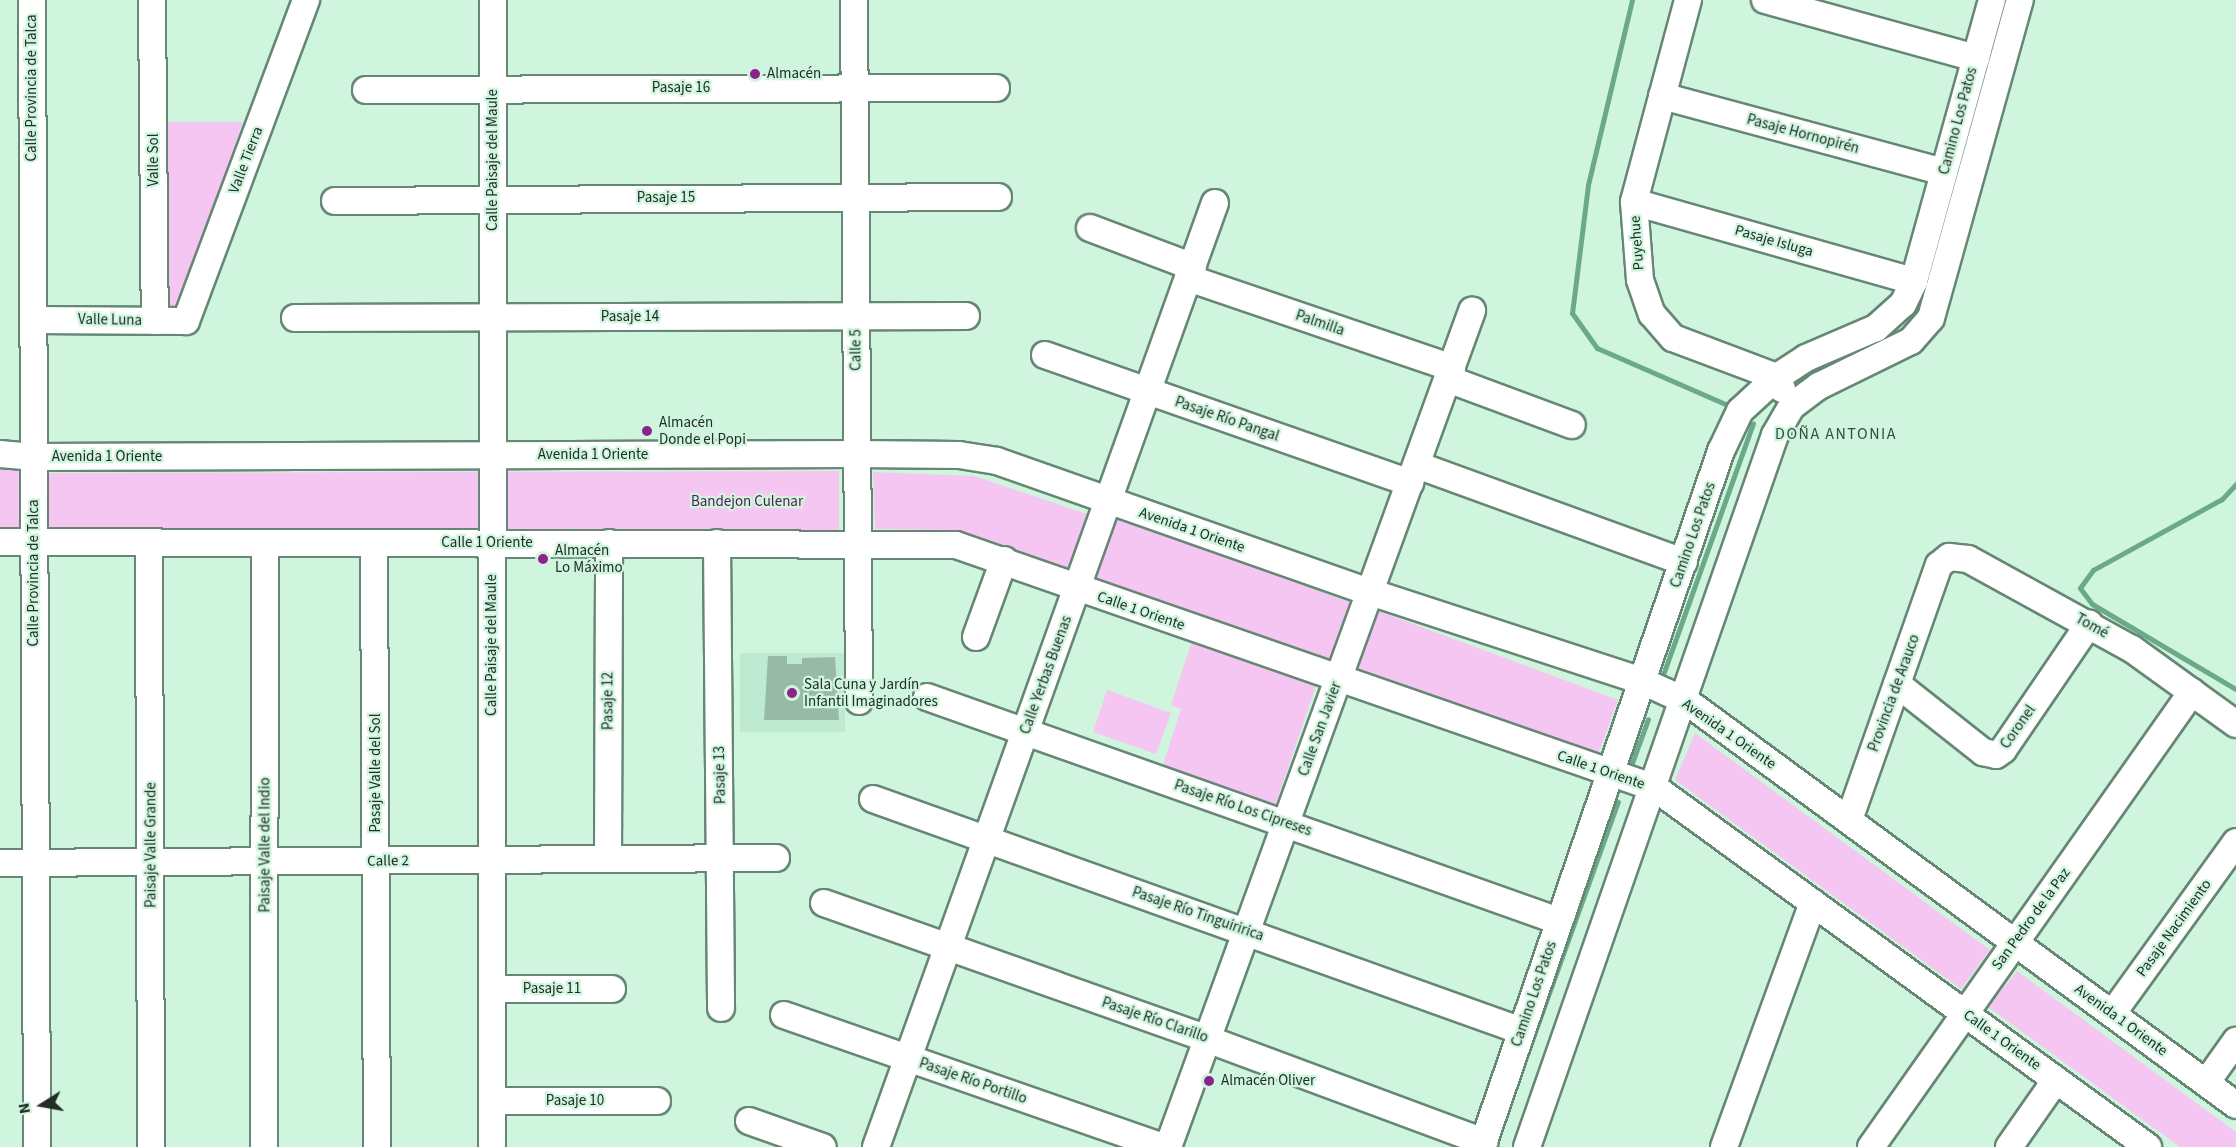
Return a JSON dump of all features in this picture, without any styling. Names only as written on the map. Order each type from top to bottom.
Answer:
[{"type":"street","name":"Calle Provincia de Talca","points":[[32,0],[36,1147]]},
{"type":"street","name":"Valle Sol","points":[[152,0],[155,321]]},
{"type":"street","name":"Valle Tierra","points":[[186,321],[306,0]]},
{"type":"street","name":"Calle Paisaje del Maule","points":[[492,1147],[493,0]]},
{"type":"street","name":"Calle 5","points":[[854,0],[859,700]]},
{"type":"street","name":"Puyehue","points":[[1688,0],[1634,202],[1640,280],[1647,303],[1662,327],[1673,338],[1777,377]]},
{"type":"street","points":[[1765,0],[1976,58]]},
{"type":"street","name":"Camino Los Patos","points":[[1483,1145],[1721,451],[1740,411],[1777,377],[1806,358],[1886,322],[1904,304],[1914,281],[1992,0]]},
{"type":"street","name":"Camino Los Patos","points":[[1527,1147],[1686,701],[1775,435],[1792,406],[1819,386],[1911,341],[1931,318],[2020,0]]},
{"type":"street","name":"Pasaje 16","points":[[366,90],[996,88]]},
{"type":"street","name":"Pasaje Hornopirén","points":[[1662,96],[1944,172]]},
{"type":"street","name":"Pasaje 15","points":[[335,201],[998,197]]},
{"type":"street","name":"Pasaje Isluga","points":[[1634,202],[1914,281]]},
{"type":"street","name":"Calle Yerbas Buenas","points":[[876,1147],[1215,204]]},
{"type":"street","name":"Palmilla","points":[[1090,228],[1190,272],[1450,373],[1572,425]]},
{"type":"street","name":"Calle San Javier","points":[[1167,1147],[1473,311]]},
{"type":"street","name":"Pasaje 14","points":[[295,318],[966,316]]},
{"type":"street","name":"Valle Luna","points":[[33,320],[186,321]]},
{"type":"street","name":"Pasaje Río Pangal","points":[[1045,355],[1148,392],[1413,474],[1684,562]]},
{"type":"street","points":[[1777,377],[1792,406]]},
{"type":"street","name":"Avenida 1 Oriente","points":[[0,454],[33,458],[857,454],[976,457],[1370,592],[1642,681],[1686,701],[2236,1105]]},
{"type":"street","name":"Calle 1 Oriente","points":[[0,542],[34,544],[940,542],[1004,560],[1077,588],[1655,788],[2148,1147]]},
{"type":"street","name":"Paisaje Valle Grande","points":[[149,543],[151,1147]]},
{"type":"street","name":"Paisaje Valle del Indio","points":[[264,1147],[265,543]]},
{"type":"street","name":"Pasaje Valle del Sol","points":[[374,543],[377,1147]]},
{"type":"street","name":"Pasaje 12","points":[[608,859],[609,543]]},
{"type":"street","name":"Pasaje 13","points":[[717,543],[721,1008]]},
{"type":"street","name":"Tomé","points":[[1939,565],[1949,557],[1962,556],[2089,624],[2236,724]]},
{"type":"street","points":[[976,637],[1004,560]]},
{"type":"street","name":"Provincia de Arauco","points":[[1849,820],[1939,565]]},
{"type":"street","name":"Coronel","points":[[1897,684],[1983,752],[1995,755],[2003,750],[2089,624]]},
{"type":"street","name":"San Pedro de la Paz","points":[[1871,1147],[2192,692]]},
{"type":"street","name":"Pasaje Río Los Cipreses","points":[[927,698],[1559,921]]},
{"type":"street","name":"Pasaje Río Tinguiririca","points":[[873,799],[1522,1030]]},
{"type":"street","name":"Pasaje Nacimiento","points":[[2112,1014],[2236,842]]},
{"type":"street","name":"Calle 2","points":[[0,863],[151,860],[376,862],[492,859],[776,858]]},
{"type":"street","name":"Pasaje Río Clarillo","points":[[824,903],[1207,1038],[1483,1145]]},
{"type":"street","points":[[1724,1147],[1813,903]]},
{"type":"street","name":"Pasaje 11","points":[[493,989],[612,989]]},
{"type":"street","name":"Pasaje Río Portillo","points":[[784,1015],[1162,1147]]},
{"type":"street","points":[[2206,1083],[2236,1041]]},
{"type":"street","points":[[2009,1147],[2056,1080]]},
{"type":"street","name":"Pasaje 10","points":[[492,1101],[657,1101]]},
{"type":"street","points":[[749,1121],[823,1147]]},
{"type":"shaded area","name":"Sala Cuna y Jardín Infantil Imaginadores","points":[[740,653],[845,653],[845,732],[740,732]]},
{"type":"green space","points":[[157,122],[243,122],[178,309],[159,305]]},
{"type":"green space","points":[[0,465],[20,466],[21,535],[0,533]]},
{"type":"green space","name":"Bandejon Culenar","points":[[839,471],[839,533],[48,535],[48,473]]},
{"type":"green space","points":[[873,472],[974,476],[1090,515],[1070,573],[955,530],[875,529]]},
{"type":"green space","points":[[1118,518],[1352,603],[1329,665],[1095,580]]},
{"type":"green space","points":[[1373,609],[1618,700],[1596,760],[1351,669]]},
{"type":"green space","points":[[1192,641],[1317,683],[1275,806],[1162,768],[1181,709],[1171,705]]},
{"type":"green space","points":[[1107,690],[1171,713],[1156,754],[1093,732]]},
{"type":"green space","points":[[1695,733],[1990,950],[1961,989],[1675,780]]},
{"type":"green space","points":[[2017,971],[2236,1132],[2236,1147],[2180,1147],[1988,1007]]},
{"type":"building","points":[[768,656],[787,656],[787,664],[802,664],[802,658],[835,657],[839,720],[764,720]]},
{"type":"waterway","points":[[1632,0],[1588,185],[1572,313],[1597,348],[1725,404]]},
{"type":"waterway","points":[[1664,672],[1753,423]]},
{"type":"waterway","points":[[2236,484],[2222,499],[2093,570],[2080,588],[2092,604],[2236,689]]},
{"type":"waterway","points":[[1629,771],[1648,719]]},
{"type":"waterway","points":[[1522,1068],[1618,802]]},
{"type":"place","name":"Almacén","points":[[755,74]]},
{"type":"place","name":"Almacén Donde el Popi","points":[[647,431]]},
{"type":"place","name":"Almacén Lo Máximo","points":[[543,559]]},
{"type":"place","name":"Sala Cuna y Jardín Infantil Imaginadores","points":[[792,693]]},
{"type":"place","name":"Almacén Oliver","points":[[1209,1081]]},
{"type":"district","name":"DOÑA ANTONIA","points":[[1836,434]]}]
